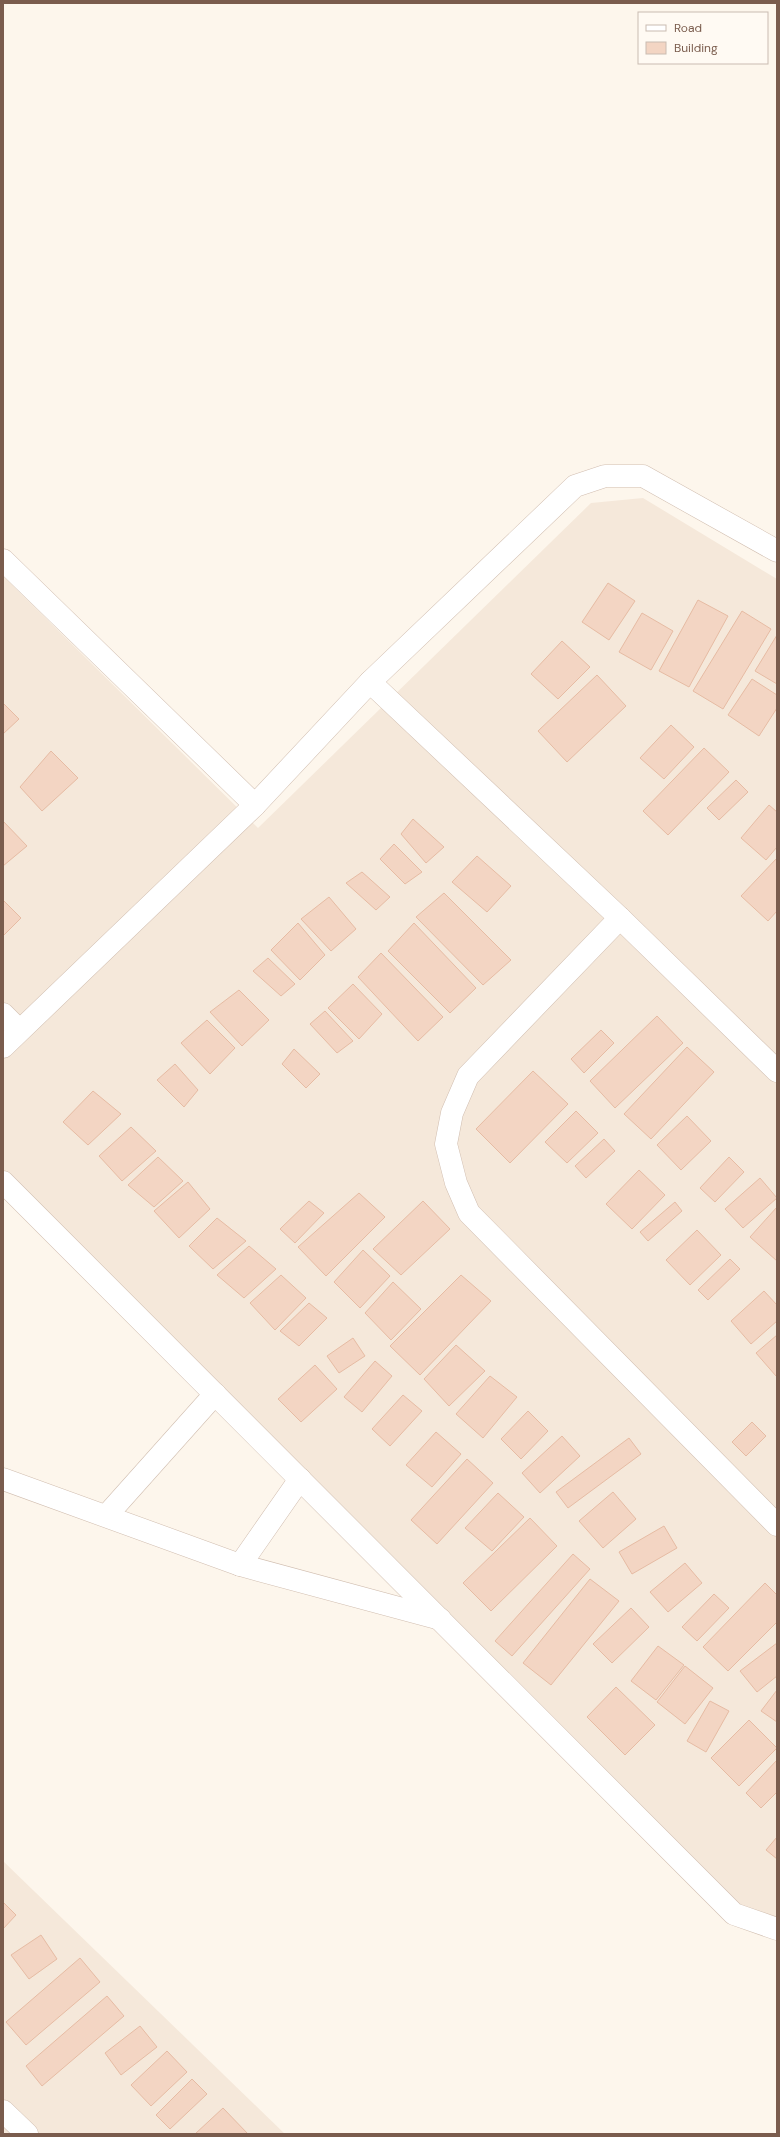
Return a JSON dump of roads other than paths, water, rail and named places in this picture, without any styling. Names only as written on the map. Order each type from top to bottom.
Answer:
[{"type":"street","points":[[3,1047],[254,805],[370,682],[575,486],[605,476],[643,476],[777,551]]},
{"type":"street","points":[[3,560],[254,805]]},
{"type":"street","points":[[370,682],[620,918],[777,1071]]},
{"type":"street","points":[[620,918],[468,1076],[452,1113],[446,1144],[456,1183],[469,1213],[777,1525]]},
{"type":"street","points":[[3,1014],[19,1030]]},
{"type":"street","points":[[3,1182],[734,1914],[777,1929]]},
{"type":"street","points":[[107,1515],[214,1394]]},
{"type":"street","points":[[240,1565],[300,1478]]},
{"type":"street","points":[[3,1479],[107,1515],[240,1565],[441,1620]]},
{"type":"street","points":[[3,2111],[27,2134]]}]
